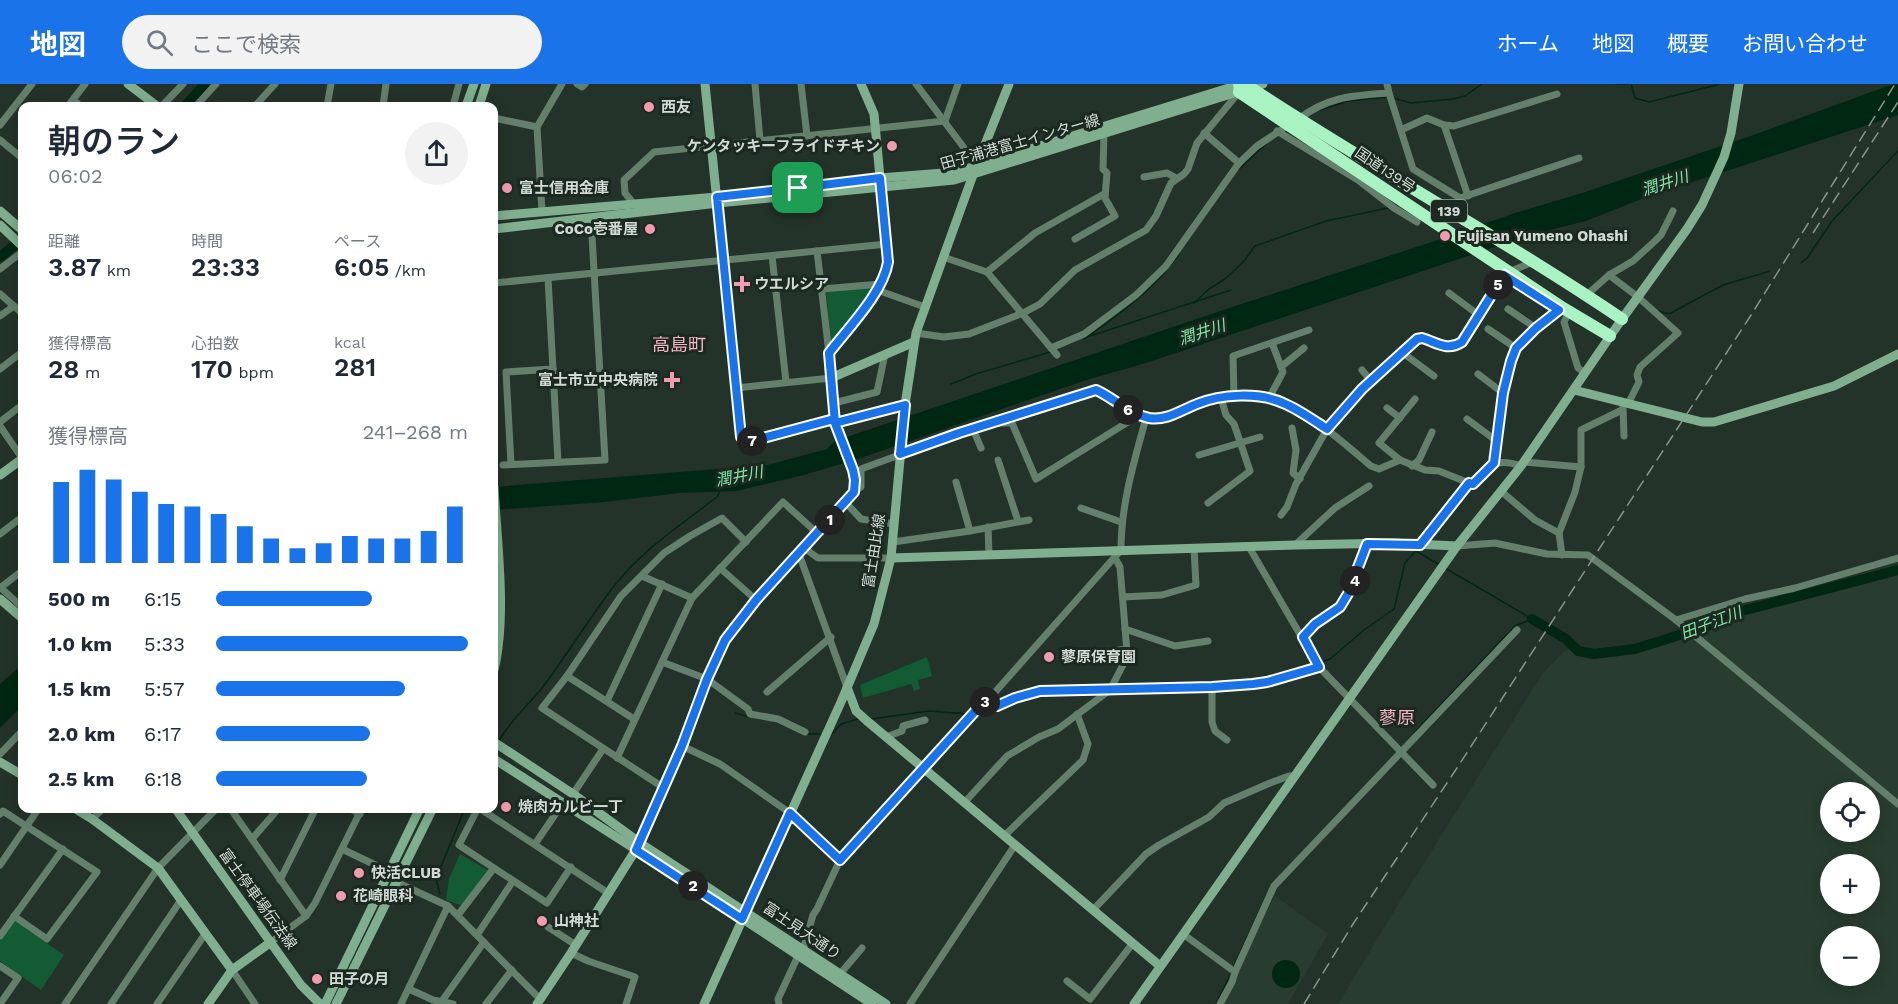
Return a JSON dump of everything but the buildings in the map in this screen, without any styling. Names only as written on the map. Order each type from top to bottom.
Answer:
[{"type":"highway","name":"国道139号","points":[[1246,86],[1525,283],[1610,336]]},
{"type":"highway","name":"国道139号","points":[[1343,154],[1551,273],[1622,319]]},
{"type":"street","points":[[0,125],[32,84]]},
{"type":"street","points":[[76,102],[73,100],[85,84]]},
{"type":"street","points":[[166,102],[183,84]]},
{"type":"street","points":[[200,102],[216,84]]},
{"type":"street","points":[[259,102],[275,84]]},
{"type":"street","points":[[328,102],[331,84]]},
{"type":"street","points":[[384,102],[386,84]]},
{"type":"street","points":[[454,102],[459,84]]},
{"type":"street","points":[[468,102],[473,84]]},
{"type":"street","points":[[480,102],[486,84]]},
{"type":"street","points":[[542,211],[537,127],[562,84]]},
{"type":"street","points":[[576,84],[582,87],[585,84]]},
{"type":"street","points":[[705,84],[741,437],[748,442],[905,406]]},
{"type":"street","points":[[755,84],[760,140]]},
{"type":"street","points":[[801,84],[807,136]]},
{"type":"street","points":[[829,353],[879,287],[888,262],[874,114],[861,84]]},
{"type":"street","points":[[916,84],[945,122],[975,170]]},
{"type":"street","points":[[945,122],[958,84]]},
{"type":"street","name":"富士由比線","points":[[704,1004],[874,624],[891,558],[905,406],[915,338],[943,256],[1009,84]]},
{"type":"street","points":[[1387,84],[1413,169],[1460,198],[1579,158]]},
{"type":"street","points":[[1134,1004],[1457,546],[1502,492],[1687,229],[1704,200],[1724,157],[1731,133],[1739,84]]},
{"type":"street","points":[[133,85],[152,102]]},
{"type":"street","points":[[736,387],[831,378],[915,338],[969,334],[1040,304],[1075,270],[1146,230],[1156,216],[1171,183],[1188,169],[1197,143],[1246,86]]},
{"type":"street","name":"田子浦港富士インター線","points":[[975,170],[1246,86]]},
{"type":"street","name":"田子浦港富士インター線","points":[[498,229],[591,219],[717,200],[880,183],[975,170],[1104,133],[1246,86]]},
{"type":"street","points":[[1051,348],[1084,334],[1136,295],[1166,266],[1239,163],[1257,146],[1317,106],[1348,96],[1389,93]]},
{"type":"street","points":[[1401,129],[1427,118],[1444,125],[1454,126],[1557,94]]},
{"type":"street","points":[[498,119],[537,127]]},
{"type":"street","points":[[633,203],[625,193],[624,180],[654,152],[945,122]]},
{"type":"street","points":[[1444,125],[1468,196]]},
{"type":"street","points":[[1277,131],[1358,180],[1394,208],[1417,222]]},
{"type":"street","points":[[1075,239],[1115,216],[1104,194],[1107,173],[1103,169],[1104,133]]},
{"type":"street","points":[[1204,133],[1239,163]]},
{"type":"street","points":[[0,140],[18,155]]},
{"type":"street","points":[[1144,177],[1167,172],[1176,178]]},
{"type":"street","points":[[617,204],[625,193]]},
{"type":"street","points":[[987,272],[1035,233],[1104,194]]},
{"type":"street","name":"田子浦港富士インター線","points":[[498,216],[617,204],[717,200]]},
{"type":"street","points":[[0,206],[18,221]]},
{"type":"street","points":[[0,211],[18,222]]},
{"type":"street","points":[[1590,292],[1608,275],[1633,261],[1656,241],[1673,211]]},
{"type":"street","points":[[553,369],[506,372],[507,465],[605,459],[591,219]]},
{"type":"street","points":[[3,232],[18,243]]},
{"type":"street","points":[[498,283],[887,244]]},
{"type":"street","points":[[817,251],[835,421],[853,470],[854,492]]},
{"type":"street","points":[[0,269],[18,255]]},
{"type":"street","points":[[772,256],[786,382]]},
{"type":"street","points":[[943,256],[987,272],[1057,355]]},
{"type":"street","points":[[1281,515],[1327,429],[1371,381],[1417,339],[1422,338],[1443,347],[1458,345],[1462,342],[1504,275],[1539,259],[1596,296],[1602,306]]},
{"type":"street","points":[[1504,275],[1581,325],[1594,326]]},
{"type":"street","points":[[1562,555],[1560,533],[1575,492],[1581,467],[1581,430],[1625,406],[1640,382],[1637,375],[1640,367],[1678,333],[1638,297],[1608,275]]},
{"type":"street","points":[[548,278],[558,462]]},
{"type":"street","points":[[822,289],[879,287],[925,307]]},
{"type":"street","points":[[1449,293],[1480,316]]},
{"type":"street","points":[[0,294],[18,310]]},
{"type":"street","points":[[0,316],[14,306]]},
{"type":"street","points":[[1508,309],[1536,328]]},
{"type":"street","points":[[1415,399],[1379,443],[1400,460],[1412,466],[1439,471],[1473,484],[1494,463],[1503,393],[1516,348],[1559,310]]},
{"type":"street","points":[[1567,316],[1564,322],[1578,368],[1585,373]]},
{"type":"street","points":[[1488,329],[1516,348]]},
{"type":"street","points":[[1234,397],[1233,356],[1309,330]]},
{"type":"street","points":[[1269,398],[1282,372],[1272,343]]},
{"type":"street","points":[[1281,366],[1304,348]]},
{"type":"street","points":[[1403,353],[1434,376]]},
{"type":"street","points":[[834,403],[877,392],[885,354]]},
{"type":"street","points":[[1574,390],[1625,406],[1702,422],[1714,422],[1834,386],[1898,354]]},
{"type":"street","points":[[0,369],[18,355]]},
{"type":"street","points":[[1362,370],[1371,381]]},
{"type":"street","points":[[1478,374],[1503,393]]},
{"type":"street","points":[[396,882],[448,906],[459,915],[512,970],[538,1002],[638,846],[725,640],[756,600],[861,487],[861,469],[900,453],[1096,390],[1146,418],[1163,418],[1209,399],[1269,398],[1283,403],[1327,429],[1371,466],[1379,469],[1400,460]]},
{"type":"street","points":[[1208,503],[1250,471],[1234,424],[1226,415],[1221,398]]},
{"type":"street","points":[[1624,436],[1625,406]]},
{"type":"street","points":[[18,408],[0,424],[18,452]]},
{"type":"street","points":[[1387,408],[1400,418]]},
{"type":"street","points":[[996,422],[1012,423],[1036,478],[1128,422],[1136,414]]},
{"type":"street","points":[[963,803],[1007,756],[1039,737],[1058,729],[1110,690],[1125,661],[1127,650],[1118,554],[1128,484],[1146,418]]},
{"type":"street","points":[[1467,419],[1498,442]]},
{"type":"street","points":[[1292,428],[1296,450],[1293,473],[1300,479]]},
{"type":"street","points":[[973,429],[981,448]]},
{"type":"street","points":[[1412,466],[1419,460],[1432,432]]},
{"type":"street","points":[[1199,455],[1260,437]]},
{"type":"street","points":[[998,459],[1018,521]]},
{"type":"street","points":[[0,475],[18,461]]},
{"type":"street","points":[[1494,463],[1509,461],[1522,464],[1581,467]]},
{"type":"street","points":[[956,482],[970,531]]},
{"type":"street","points":[[1420,545],[1469,483]]},
{"type":"street","points":[[1295,545],[1335,508],[1369,486]]},
{"type":"street","points":[[1502,492],[1535,520],[1560,533]]},
{"type":"street","points":[[617,758],[692,598],[783,502],[817,533]]},
{"type":"street","points":[[846,503],[861,519],[894,524]]},
{"type":"street","points":[[1081,508],[1121,522]]},
{"type":"street","points":[[663,788],[542,708],[567,676],[621,596],[664,553],[722,518],[746,542]]},
{"type":"street","points":[[892,542],[970,531],[1029,519]]},
{"type":"street","points":[[0,534],[18,520]]},
{"type":"street","points":[[988,527],[989,554]]},
{"type":"street","points":[[802,551],[818,558],[891,558],[989,554],[1118,554],[1194,548],[1295,545],[1457,546],[1495,543],[1548,554],[1588,555],[1676,620],[1898,804]]},
{"type":"street","points":[[1303,637],[1315,624],[1340,607],[1355,582],[1367,544]]},
{"type":"street","points":[[1249,547],[1318,665],[1434,785]]},
{"type":"street","points":[[1122,597],[1162,595],[1196,585],[1194,548]]},
{"type":"street","points":[[802,551],[853,704],[864,718],[922,769],[1160,966]]},
{"type":"street","points":[[779,1004],[777,999],[801,953],[813,915],[840,860],[978,708],[989,699],[1118,554]]},
{"type":"street","points":[[1676,620],[1744,598],[1795,588],[1898,558]]},
{"type":"street","points":[[720,568],[756,600]]},
{"type":"street","points":[[18,574],[0,588],[18,604]]},
{"type":"street","points":[[642,576],[692,598]]},
{"type":"street","points":[[498,578],[500,617],[498,645]]},
{"type":"street","points":[[607,701],[662,584]]},
{"type":"street","points":[[0,599],[18,615]]},
{"type":"street","points":[[1125,629],[1175,646],[1208,641]]},
{"type":"street","points":[[1220,1004],[1274,886],[1517,630]]},
{"type":"street","points":[[767,692],[831,637]]},
{"type":"street","points":[[1076,656],[1127,650]]},
{"type":"street","points":[[662,662],[707,679],[744,705],[750,714],[778,719],[805,732]]},
{"type":"street","points":[[989,699],[997,706],[1040,691],[1212,687],[1267,682],[1318,665]]},
{"type":"street","points":[[567,676],[634,719]]},
{"type":"street","points":[[1212,687],[1212,722],[1215,731],[1227,740]]},
{"type":"street","points":[[1004,836],[1083,760],[1088,744],[1077,714]]},
{"type":"street","points":[[886,737],[902,731],[903,726],[925,720]]},
{"type":"street","points":[[0,754],[18,735]]},
{"type":"street","name":"富士見大通り","points":[[498,745],[573,794],[638,846]]},
{"type":"street","points":[[682,746],[720,764],[790,813],[840,860]]},
{"type":"street","points":[[573,794],[603,749]]},
{"type":"street","points":[[0,762],[18,773]]},
{"type":"street","name":"富士見大通り","points":[[498,762],[562,803],[638,846],[801,953],[872,1004]]},
{"type":"street","points":[[1093,910],[1146,854],[1209,818],[1224,803],[1269,783],[1295,776]]},
{"type":"street","points":[[535,844],[562,803]]},
{"type":"street","points":[[0,814],[3,811],[97,872],[47,939],[14,916]]},
{"type":"street","points":[[0,865],[36,813]]},
{"type":"street","points":[[82,813],[158,868],[255,1004]]},
{"type":"street","points":[[92,819],[99,813]]},
{"type":"street","name":"富士停車場伝法線","points":[[177,813],[301,985],[320,1004]]},
{"type":"street","points":[[65,1004],[158,868],[212,813]]},
{"type":"street","points":[[234,813],[306,916]]},
{"type":"street","points":[[252,839],[275,813]]},
{"type":"street","points":[[280,880],[314,813]]},
{"type":"street","points":[[208,1004],[232,970],[306,916],[315,903],[360,813]]},
{"type":"street","points":[[325,1004],[418,813]]},
{"type":"street","points":[[336,1004],[430,813]]},
{"type":"street","points":[[475,813],[459,845],[547,903],[571,867]]},
{"type":"street","points":[[486,813],[608,893]]},
{"type":"street","points":[[910,1004],[1015,845]]},
{"type":"street","points":[[0,936],[63,849]]},
{"type":"street","points":[[342,849],[390,872]]},
{"type":"street","points":[[459,915],[494,868]]},
{"type":"street","points":[[477,935],[513,881]]},
{"type":"street","points":[[111,1004],[181,900]]},
{"type":"street","points":[[401,1004],[448,906]]},
{"type":"street","points":[[549,927],[588,961],[635,977],[626,1004]]},
{"type":"street","points":[[157,1004],[205,934]]},
{"type":"street","points":[[1183,934],[1235,972]]},
{"type":"street","points":[[442,1001],[484,942]]},
{"type":"street","points":[[1067,981],[1090,999],[1133,943]]},
{"type":"street","points":[[840,974],[861,948]]},
{"type":"street","name":"富士見大通り","points":[[801,953],[840,974],[886,1004]]},
{"type":"street","points":[[0,966],[18,978],[0,1004]]},
{"type":"street","points":[[486,1004],[512,970]]},
{"type":"street","points":[[409,989],[433,1000],[453,1004]]},
{"type":"shaded area","points":[[870,288],[871,292],[836,340],[831,339],[826,291]]},
{"type":"shaded area","points":[[1898,573],[1898,1004],[1338,1004],[1543,673],[1566,650],[1601,652],[1650,647],[1692,627]]},
{"type":"shaded area","points":[[927,657],[932,676],[918,680],[920,689],[914,691],[911,684],[863,698],[860,685]]},
{"type":"shaded area","points":[[460,854],[489,871],[463,906],[446,900],[449,879]]},
{"type":"shaded area","points":[[1275,896],[1328,934],[1288,1004],[1219,1004]]},
{"type":"shaded area","points":[[14,920],[64,955],[41,990],[0,961],[0,941]]},
{"type":"water","name":"潤井川","points":[[1898,84],[1898,115],[1644,198],[1586,221],[1534,234],[1146,363],[1083,381],[861,458],[804,475],[736,491],[679,493],[604,502],[498,510],[498,487],[767,465],[827,449],[835,441],[1742,139]]},
{"type":"water","points":[[18,668],[18,710],[0,728],[0,684]]},
{"type":"water","points":[[1286,960],[1296,964],[1300,974],[1296,984],[1286,988],[1276,984],[1272,974],[1276,964]]},
{"type":"waterway","points":[[189,102],[205,84]]},
{"type":"waterway","points":[[1393,98],[1411,103],[1453,99],[1465,96],[1482,84]]},
{"type":"waterway","points":[[1616,84],[1628,84]]},
{"type":"waterway","points":[[1631,84],[1635,98],[1649,102],[1720,84]]},
{"type":"waterway","points":[[1320,110],[1348,101],[1388,97]]},
{"type":"waterway","points":[[1239,169],[1266,144]]},
{"type":"waterway","points":[[1801,263],[1807,258],[1832,221],[1898,151]]},
{"type":"waterway","points":[[1194,303],[1209,289],[1225,279],[1244,261],[1255,246],[1326,221],[1388,208]]},
{"type":"waterway","points":[[0,257],[18,242]]},
{"type":"waterway","points":[[1084,339],[1123,311],[1147,290],[1179,254]]},
{"type":"waterway","points":[[1659,311],[1669,314],[1723,285],[1770,271]]},
{"type":"waterway","points":[[1084,338],[1231,290]]},
{"type":"waterway","points":[[951,384],[976,374],[1050,352]]},
{"type":"waterway","name":"潤井川","points":[[499,741],[545,684],[625,573],[663,538],[718,496],[720,490]]},
{"type":"waterway","points":[[1321,662],[1330,659],[1364,630],[1394,609],[1405,563],[1416,551],[1438,564]]},
{"type":"waterway","points":[[1445,568],[1532,619]]},
{"type":"waterway","name":"田子江川","points":[[1532,619],[1566,639],[1578,651],[1594,654],[1635,649],[1702,628],[1738,612],[1898,570]]},
{"type":"waterway","points":[[1414,733],[1515,626],[1532,619]]},
{"type":"waterway","points":[[1263,679],[1313,664]]},
{"type":"waterway","points":[[1116,685],[1235,682]]},
{"type":"waterway","points":[[996,701],[1042,686],[1109,685]]},
{"type":"waterway","points":[[978,713],[992,703]]},
{"type":"waterway","points":[[871,719],[929,711],[968,714]]},
{"type":"waterway","points":[[735,713],[749,717]]},
{"type":"waterway","points":[[832,734],[841,724],[858,719]]},
{"type":"waterway","points":[[807,734],[820,734]]},
{"type":"waterway","points":[[440,894],[436,879],[463,813]]},
{"type":"waterway","points":[[1233,968],[1266,896]]},
{"type":"waterway","points":[[1216,1004],[1231,973]]},
{"type":"railway","points":[[1304,1004],[1353,924],[1753,312],[1895,84]]},
{"type":"railway","points":[[1813,233],[1898,102]]},
{"type":"place","name":"西友","points":[[649,107]]},
{"type":"place","name":"ケンタッキーフライドチキン","points":[[892,146]]},
{"type":"place","name":"富士信用金庫","points":[[507,188]]},
{"type":"place","name":"CoCo壱番屋","points":[[650,229]]},
{"type":"place","name":"Fujisan Yumeno Ohashi","points":[[1445,236]]},
{"type":"place","name":"ウエルシア","points":[[742,284]]},
{"type":"place","name":"富士市立中央病院","points":[[672,380]]},
{"type":"place","name":"蓼原保育園","points":[[1049,657]]},
{"type":"place","name":"焼肉カルビ一丁","points":[[506,807]]},
{"type":"place","name":"快活CLUB","points":[[359,873]]},
{"type":"place","name":"花崎眼科","points":[[341,896]]},
{"type":"place","name":"山神社","points":[[542,921]]},
{"type":"place","name":"田子の月","points":[[317,979]]},
{"type":"district","name":"高島町","points":[[679,344]]},
{"type":"district","name":"蓼原","points":[[1397,717]]},
{"type":"route","points":[[798,188],[717,197],[741,437],[748,442],[834,419],[835,423],[905,405],[900,454],[1096,390],[1109,396],[1126,409],[1146,418],[1155,419],[1171,416],[1209,399],[1245,396],[1269,398],[1283,403],[1327,429],[1362,389],[1417,339],[1422,338],[1443,347],[1451,347],[1462,342],[1504,275],[1559,310],[1516,348],[1503,393],[1494,463],[1473,484],[1469,483],[1420,545],[1367,544],[1355,582],[1340,607],[1315,624],[1303,637],[1319,667],[1253,684],[1040,691],[997,706],[989,699],[873,821],[840,860],[790,813],[742,919],[636,850],[682,746],[707,679],[732,628],[854,492],[853,470],[835,423],[829,353],[877,290],[887,270],[880,178],[798,188]]}]
